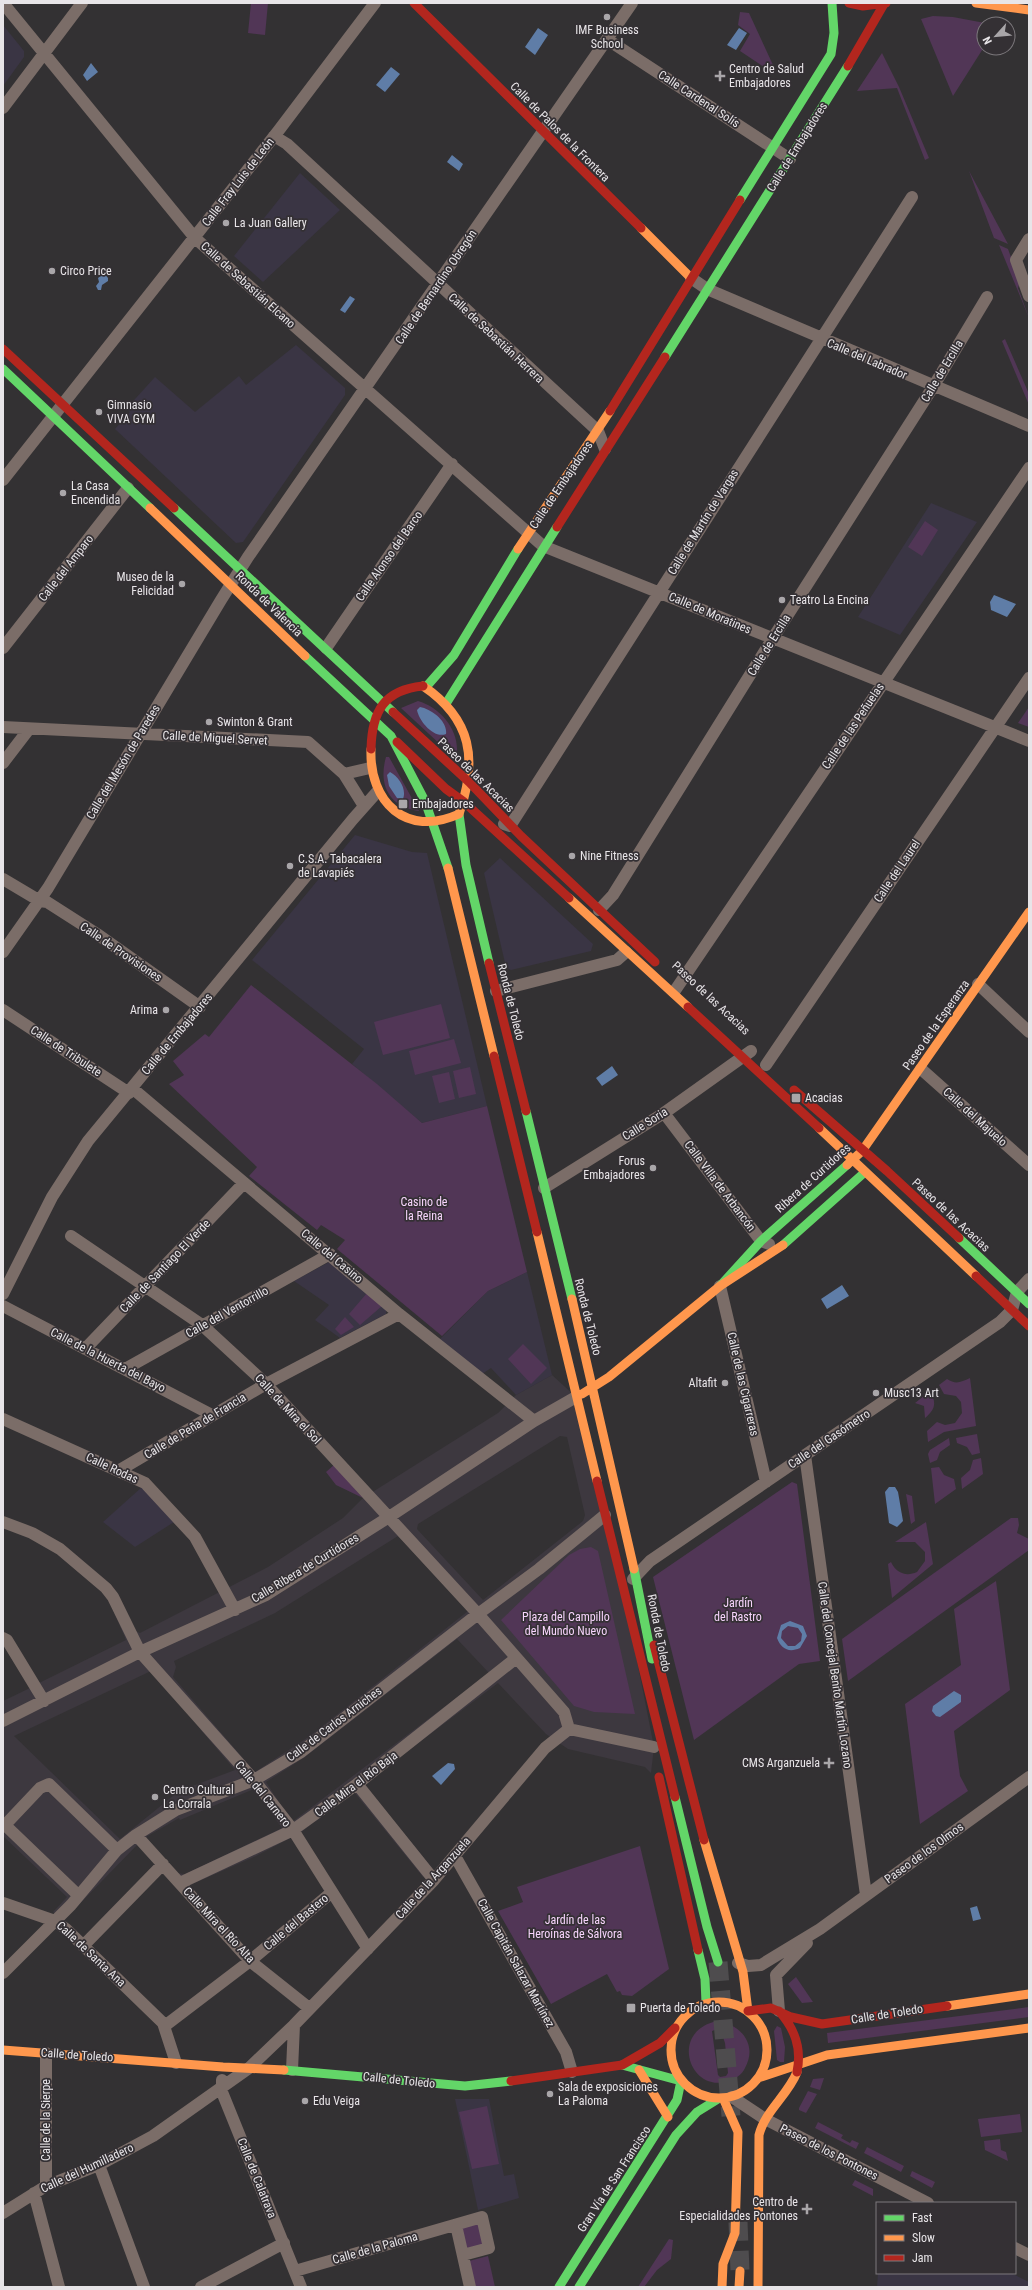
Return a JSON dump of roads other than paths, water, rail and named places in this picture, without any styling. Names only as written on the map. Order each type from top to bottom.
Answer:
[{"type":"main road","name":"Calle de Palos de la Frontera","points":[[414,3],[691,278]]},
{"type":"main road","name":"Calle de Embajadores","points":[[426,687],[454,655],[528,533],[598,431],[691,278],[831,54],[834,33],[832,3]]},
{"type":"main road","points":[[849,3],[863,6],[885,3]]},
{"type":"main road","name":"Calle de Embajadores","points":[[446,702],[543,546],[869,33],[885,3]]},
{"type":"main road","points":[[976,3],[1029,10]]},
{"type":"main road","name":"Ronda de Valencia","points":[[3,349],[62,406],[383,702]]},
{"type":"main road","name":"Ronda de Valencia","points":[[3,369],[391,736],[424,801],[436,832]]},
{"type":"main road","points":[[416,686],[426,687],[446,702],[457,715],[467,738],[469,782],[464,802],[459,814],[446,821],[433,822],[406,818],[396,814],[383,802],[377,792],[370,768],[371,742],[375,722],[383,702],[397,691],[416,686]]},
{"type":"main road","name":"Paseo de las Acacias","points":[[383,702],[469,782],[510,826],[663,969]]},
{"type":"main road","name":"Paseo de las Acacias","points":[[391,736],[446,789],[464,802],[626,952],[679,987],[756,1058],[851,1160],[1012,1310],[1028,1328]]},
{"type":"main road","name":"Ronda de Toledo","points":[[459,814],[466,865],[636,1574],[684,1827]]},
{"type":"main road","name":"Ronda de Toledo","points":[[436,832],[448,868],[463,925],[624,1595],[718,1962]]},
{"type":"main road","name":"Paseo de la Esperanza","points":[[862,1151],[978,984],[1025,928],[1029,912]]},
{"type":"main road","name":"Paseo de las Acacias","points":[[788,1085],[1029,1304]]},
{"type":"main road","name":"Ribera de Curtidores","points":[[720,1286],[761,1241],[862,1151]]},
{"type":"main road","name":"Ribera de Curtidores","points":[[592,1388],[609,1377],[720,1286],[784,1245],[865,1172],[862,1151]]},
{"type":"main road","name":"Calle Ribera de Curtidores","points":[[576,1397],[592,1388]]},
{"type":"main road","points":[[636,1574],[694,1807],[738,1963],[742,1972],[748,2011]]},
{"type":"main road","points":[[624,1595],[665,1810],[705,1979],[706,2003]]},
{"type":"main road","name":"Calle de Toledo","points":[[748,2011],[771,2008],[791,2016],[822,2024],[1029,1994]]},
{"type":"main road","points":[[579,2287],[676,2135],[697,2112],[724,2098],[746,2089],[758,2078],[766,2061],[766,2043],[760,2025],[748,2011],[735,2004],[721,2001],[706,2003],[684,2016],[675,2028],[671,2042],[670,2056],[674,2069],[681,2081],[698,2094],[724,2098]]},
{"type":"main road","points":[[758,2287],[757,2185],[759,2133],[765,2119],[791,2086],[800,2063],[796,2036],[790,2022],[779,2011]]},
{"type":"main road","name":"Calle de Toledo","points":[[3,2050],[224,2067],[292,2070],[465,2086],[486,2085],[622,2065],[660,2043],[675,2028]]},
{"type":"main road","points":[[758,2078],[774,2075],[800,2063],[827,2055],[1029,2028]]},
{"type":"main road","name":"Calle de Toledo","points":[[622,2065],[681,2081]]},
{"type":"main road","points":[[639,2070],[650,2089],[663,2103],[668,2116]]},
{"type":"main road","name":"Gran Vía de San Francisco","points":[[559,2287],[668,2116],[677,2100],[681,2081]]},
{"type":"main road","points":[[722,2287],[723,2264],[735,2233],[738,2132],[724,2098]]},
{"type":"street","name":"Calle de Sebastián Elcano","points":[[3,3],[194,238],[452,464],[528,533]]},
{"type":"street","points":[[3,108],[82,3]]},
{"type":"street","name":"Calle Fray Luis de León","points":[[3,480],[274,136],[375,3]]},
{"type":"street","name":"Calle de Bernardino Obregón","points":[[240,570],[366,389],[542,131],[608,40],[632,3]]},
{"type":"street","name":"Calle Cardenal Solís","points":[[608,40],[790,158]]},
{"type":"street","name":"Calle de Sebastián Herrera","points":[[274,136],[287,144],[598,431],[606,449]]},
{"type":"street","name":"Calle de Martín de Vargas","points":[[510,826],[820,338],[912,197]]},
{"type":"street","points":[[1029,239],[1016,260],[1029,296]]},
{"type":"street","points":[[691,278],[707,290]]},
{"type":"street","name":"Calle del Labrador","points":[[707,290],[933,387],[1029,426]]},
{"type":"street","name":"Calle de Ercilla","points":[[599,910],[613,895],[773,638],[933,387],[987,297]]},
{"type":"street","name":"Calle Alonso del Barco","points":[[326,648],[452,464]]},
{"type":"street","name":"Calle de las Peñuelas","points":[[679,987],[882,683],[1029,468]]},
{"type":"street","name":"Calle del Amparo","points":[[3,648],[128,488]]},
{"type":"street","name":"Calle de Moratines","points":[[528,533],[543,546],[659,591],[882,683],[1029,741]]},
{"type":"street","name":"Calle del Mesón de Paredes","points":[[3,952],[40,901],[240,570]]},
{"type":"street","name":"Calle del Laurel","points":[[756,1058],[995,728],[1029,678]]},
{"type":"street","name":"Calle de Miguel Servet","points":[[3,727],[308,742],[344,774],[364,806]]},
{"type":"street","points":[[3,763],[29,729]]},
{"type":"street","points":[[344,774],[370,768]]},
{"type":"street","name":"Calle de Embajadores","points":[[3,1294],[52,1197],[88,1141],[377,792]]},
{"type":"street","points":[[459,814],[510,826]]},
{"type":"street","name":"Calle de Provisiones","points":[[3,878],[40,901],[48,902],[97,934],[200,1007]]},
{"type":"street","points":[[496,991],[617,960],[626,952]]},
{"type":"street","points":[[978,984],[1029,1032]]},
{"type":"street","name":"Calle de Tribulete","points":[[3,1010],[130,1090]]},
{"type":"street","name":"Calle Soria","points":[[544,1188],[664,1113],[756,1058]]},
{"type":"street","name":"Calle del Majuelo","points":[[920,1069],[1029,1165]]},
{"type":"street","name":"Calle del Casino","points":[[130,1090],[330,1254],[399,1314],[534,1421]]},
{"type":"street","name":"Calle Villa de Arbancón","points":[[664,1113],[761,1241],[771,1244],[784,1245]]},
{"type":"street","name":"Calle de Santiago El Verde","points":[[86,1349],[144,1286],[244,1183]]},
{"type":"street","name":"Calle de Mira el Sol","points":[[71,1236],[202,1326],[266,1384],[478,1614]]},
{"type":"street","name":"Calle del Ventorrillo","points":[[125,1369],[330,1254]]},
{"type":"street","points":[[1012,1310],[1017,1292],[1029,1279]]},
{"type":"street","name":"Calle de las Cigarreras","points":[[720,1286],[766,1482]]},
{"type":"street","name":"Calle de la Huerta del Bayo","points":[[3,1306],[212,1415]]},
{"type":"street","name":"Calle del Gasómetro","points":[[624,1595],[636,1574],[650,1561],[1000,1322],[1012,1310]]},
{"type":"street","name":"Calle de Peña de Francia","points":[[118,1471],[266,1384],[399,1314]]},
{"type":"street","name":"Calle Ribera de Curtidores","points":[[3,1722],[140,1652],[266,1595],[389,1517],[534,1421],[576,1397]]},
{"type":"street","name":"Calle Rodas","points":[[3,1419],[145,1483],[195,1538],[235,1610]]},
{"type":"street","name":"Calle del Concejal Benito Martín Lozano","points":[[805,1456],[866,1895]]},
{"type":"street","points":[[605,1515],[539,1569],[478,1614],[564,1712],[570,1730],[654,1747]]},
{"type":"street","name":"Calle del Carnero","points":[[3,1522],[32,1533],[60,1549],[106,1588],[113,1597],[140,1652],[254,1780],[293,1830],[368,1949]]},
{"type":"street","name":"Calle de Carlos Arniches","points":[[3,1973],[55,1921],[117,1850],[136,1835],[176,1810],[254,1780],[301,1752],[478,1614]]},
{"type":"street","points":[[3,1638],[7,1640],[44,1701]]},
{"type":"street","name":"Calle Mira el Río Baja","points":[[180,1883],[293,1830],[357,1784],[516,1659]]},
{"type":"street","name":"Calle de la Arganzuela","points":[[248,2068],[294,2025],[434,1880],[545,1748],[570,1730]]},
{"type":"street","name":"Paseo de los Olmos","points":[[738,1963],[748,1966],[761,1965],[820,1929],[1029,1777]]},
{"type":"street","points":[[78,1895],[4,1824],[40,1788],[50,1784],[117,1850]]},
{"type":"street","points":[[357,1784],[434,1880]]},
{"type":"street","name":"Calle Mira el Río Alta","points":[[136,1835],[250,1961],[309,2008]]},
{"type":"street","name":"Calle Capitán Salazar Martínez","points":[[455,1856],[566,2052],[572,2072]]},
{"type":"street","points":[[83,1946],[163,1864]]},
{"type":"street","name":"Calle del Bastero","points":[[166,2026],[250,1961],[332,1892]]},
{"type":"street","name":"Calle de Santa Ana","points":[[3,1903],[55,1921],[166,2026]]},
{"type":"street","name":"Paseo de los Olmos","points":[[779,2011],[776,1975],[820,1929]]},
{"type":"street","points":[[292,2070],[294,2025]]},
{"type":"street","points":[[166,2026],[176,2063]]},
{"type":"street","name":"Calle de la Sierpe","points":[[46,2053],[46,2186]]},
{"type":"street","points":[[221,2087],[224,2067]]},
{"type":"street","name":"Calle del Humilladero","points":[[3,2214],[46,2186],[99,2165],[154,2136],[248,2068]]},
{"type":"street","name":"Calle de Calatrava","points":[[221,2087],[301,2287]]},
{"type":"street","name":"Paseo de los Pontones","points":[[724,2098],[926,2202]]},
{"type":"street","points":[[99,2165],[144,2287]]},
{"type":"street","points":[[34,2193],[59,2287]]},
{"type":"street","name":"Calle de la Paloma","points":[[295,2271],[482,2217],[489,2248],[463,2256]]},
{"type":"street","points":[[456,2225],[470,2287]]},
{"type":"street","points":[[201,2287],[284,2243]]},
{"type":"street","points":[[1016,2248],[1029,2255]]},
{"type":"water","points":[[538,28],[548,35],[535,55],[525,47]]},
{"type":"water","points":[[739,28],[747,33],[736,50],[727,45]]},
{"type":"water","points":[[91,63],[98,72],[87,81],[83,75]]},
{"type":"water","points":[[391,67],[400,74],[385,92],[376,85]]},
{"type":"water","points":[[452,155],[463,164],[459,171],[447,162]]},
{"type":"water","points":[[104,273],[108,278],[108,281],[102,285],[101,290],[98,290],[96,286],[99,282],[98,278]]},
{"type":"water","points":[[350,296],[355,299],[345,313],[340,310]]},
{"type":"water","points":[[994,595],[1016,604],[1007,617],[991,610],[990,602]]},
{"type":"water","points":[[420,707],[429,710],[442,720],[446,729],[446,734],[441,735],[432,732],[424,724],[417,710]]},
{"type":"water","points":[[390,772],[396,777],[403,787],[403,799],[397,798],[389,786],[387,775]]},
{"type":"water","points":[[612,1066],[618,1075],[602,1086],[596,1078]]},
{"type":"water","points":[[842,1285],[849,1296],[827,1309],[821,1299]]},
{"type":"water","points":[[889,1487],[895,1487],[898,1492],[903,1521],[897,1527],[889,1523],[885,1492]]},
{"type":"water","points":[[790,1621],[803,1626],[807,1636],[800,1648],[789,1650],[781,1645],[777,1638],[781,1625]],"holes":[[[788,1626],[798,1628],[802,1634],[801,1641],[795,1646],[788,1646],[781,1638],[782,1631]]]},
{"type":"water","points":[[954,1691],[961,1695],[961,1702],[940,1717],[936,1716],[932,1711],[933,1706]]},
{"type":"water","points":[[448,1763],[454,1764],[455,1769],[441,1785],[432,1776]]},
{"type":"water","points":[[977,1906],[981,1919],[973,1921],[970,1908]]},
{"type":"tunnel","points":[[718,1962],[731,2116]]},
{"type":"tunnel","points":[[738,2222],[740,2271]]},
{"type":"place","name":"IMF Business School","points":[[607,17]]},
{"type":"place","name":"Centro de Salud Embajadores","points":[[720,76]]},
{"type":"place","name":"La Juan Gallery","points":[[226,223]]},
{"type":"place","name":"Circo Price","points":[[52,271]]},
{"type":"place","name":"Gimnasio VIVA GYM","points":[[99,412]]},
{"type":"place","name":"La Casa Encendida","points":[[63,493]]},
{"type":"place","name":"Museo de la Felicidad","points":[[182,584]]},
{"type":"place","name":"Teatro La Encina","points":[[782,600]]},
{"type":"place","name":"Swinton & Grant","points":[[209,722]]},
{"type":"place","name":"Embajadores","points":[[403,804]]},
{"type":"place","name":"Nine Fitness","points":[[572,856]]},
{"type":"place","name":"C.S.A. Tabacalera de Lavapiés","points":[[290,866]]},
{"type":"place","name":"Arima","points":[[166,1010]]},
{"type":"place","name":"Acacias","points":[[796,1098]]},
{"type":"place","name":"Forus Embajadores","points":[[653,1168]]},
{"type":"place","name":"Altafit","points":[[725,1383]]},
{"type":"place","name":"Musc13 Art","points":[[876,1393]]},
{"type":"place","name":"CMS Arganzuela","points":[[829,1763]]},
{"type":"place","name":"Centro Cultural La Corrala","points":[[155,1797]]},
{"type":"place","name":"Puerta de Toledo","points":[[631,2008]]},
{"type":"place","name":"Sala de exposiciones La Paloma","points":[[550,2094]]},
{"type":"place","name":"Edu Veiga","points":[[305,2101]]},
{"type":"place","name":"Centro de Especialidades Pontones","points":[[807,2209]]},
{"type":"park label","name":"Casino de la Reina","points":[[424,1209]]},
{"type":"park label","name":"Jardín del Rastro","points":[[738,1610]]},
{"type":"park label","name":"Plaza del Campillo del Mundo Nuevo","points":[[566,1624]]},
{"type":"park label","name":"Jardín de las Heroínas de Sálvora","points":[[575,1927]]}]
